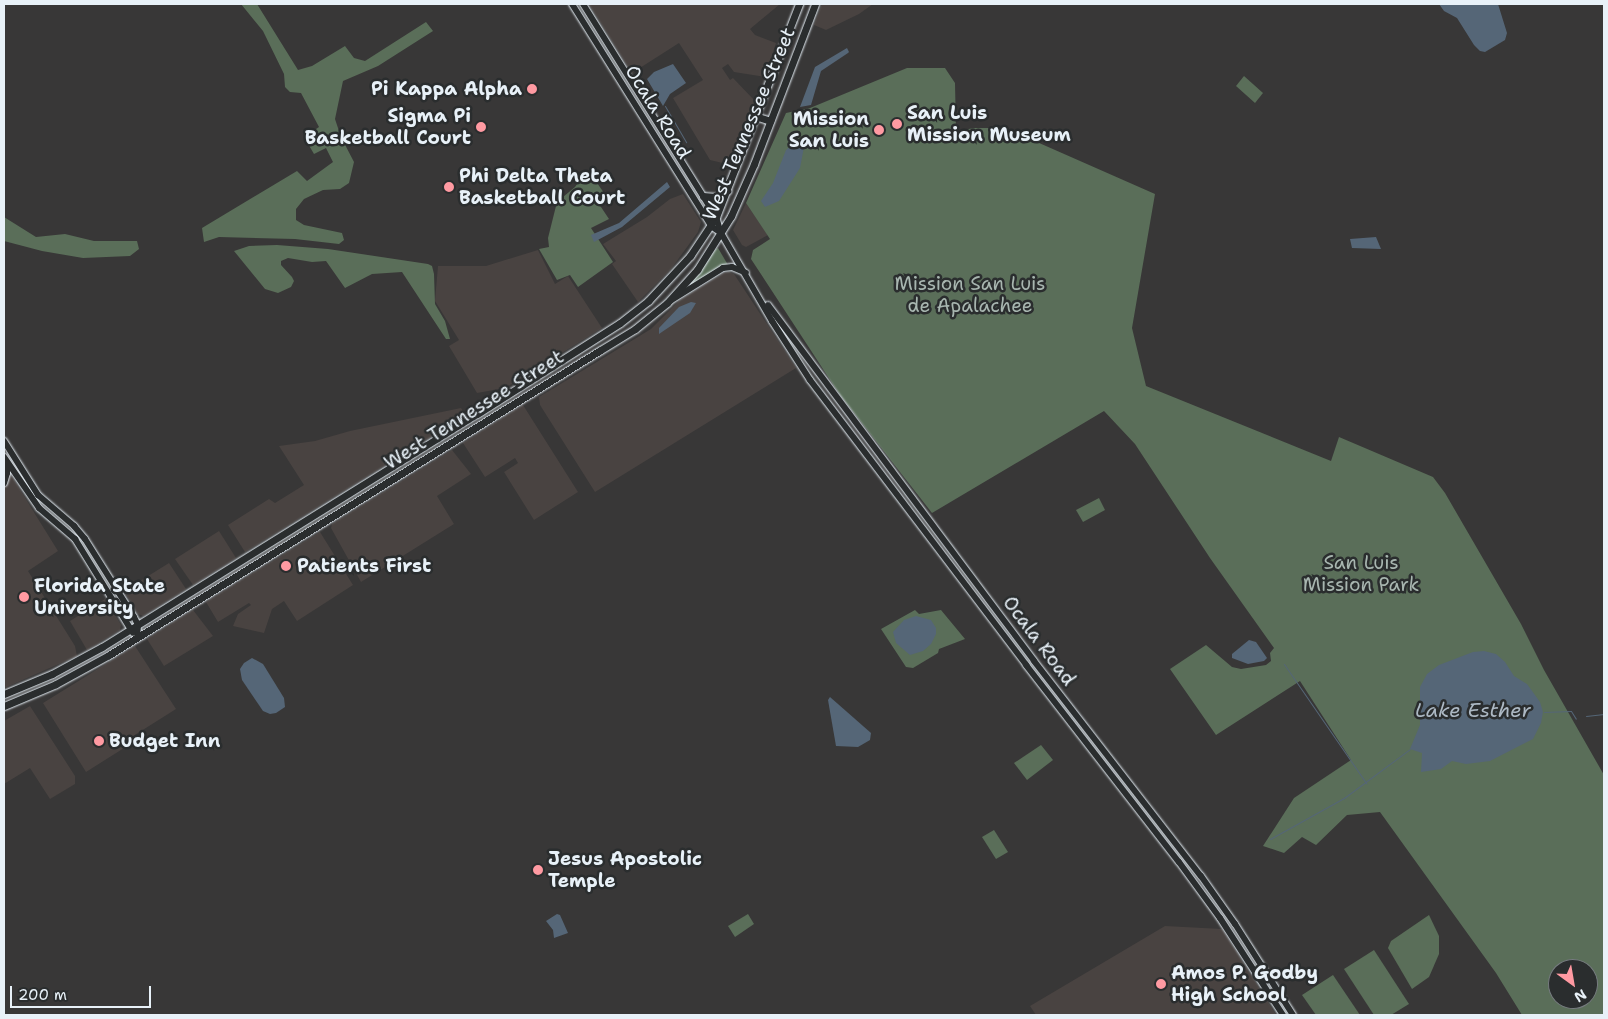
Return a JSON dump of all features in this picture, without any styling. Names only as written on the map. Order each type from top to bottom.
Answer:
[{"type":"main road","name":"Ocala Road","points":[[572,4],[711,226],[722,233]]},
{"type":"main road","name":"Ocala Road","points":[[583,4],[703,196],[716,218],[722,233],[798,361],[888,483],[1208,900],[1283,1015]]},
{"type":"main road","name":"West Tennessee Street","points":[[4,694],[76,662],[138,625],[628,318],[677,271],[716,218],[799,4]]},
{"type":"main road","name":"West Tennessee Street","points":[[4,706],[74,675],[137,638],[599,352],[635,328],[667,303],[697,270],[722,233],[742,192],[815,4]]},
{"type":"main road","points":[[755,116],[770,121]]},
{"type":"main road","points":[[703,196],[716,197],[727,191]]},
{"type":"main road","points":[[667,303],[723,268],[732,267],[746,273]]},
{"type":"main road","points":[[628,318],[635,328]]},
{"type":"main road","name":"Ocala Road","points":[[775,320],[805,356],[895,478],[1181,850],[1217,899],[1293,1015]]},
{"type":"main road","points":[[592,341],[599,352]]},
{"type":"main road","points":[[798,361],[805,356]]},
{"type":"main road","points":[[4,441],[38,495],[79,532],[138,625],[137,638]]},
{"type":"main road","points":[[5,460],[38,508],[75,539],[137,638]]},
{"type":"main road","points":[[4,483],[7,473],[5,460]]},
{"type":"main road","points":[[888,483],[895,478]]},
{"type":"main road","points":[[982,606],[990,602]]},
{"type":"main road","points":[[1123,788],[1131,783]]},
{"type":"main road","points":[[1170,849],[1176,844]]},
{"type":"main road","points":[[1174,856],[1181,850]]},
{"type":"main road","points":[[1208,900],[1217,899]]},
{"type":"main road","points":[[1248,960],[1255,955]]},
{"type":"main road","points":[[1254,969],[1261,965]]},
{"type":"shaded area","points":[[589,4],[780,4],[750,29],[755,35],[776,43],[765,77],[734,72],[728,64],[722,68],[730,80],[733,78],[755,101],[731,165],[710,160],[673,98],[703,80],[679,43],[632,73]]},
{"type":"shaded area","points":[[822,4],[873,4],[859,14],[826,30],[814,25]]},
{"type":"shaded area","points":[[683,194],[701,222],[698,232],[671,269],[638,302],[612,264],[616,261],[603,244],[647,217],[670,199]]},
{"type":"shaded area","points":[[746,203],[768,235],[746,247],[742,245],[733,230]]},
{"type":"shaded area","points":[[538,250],[555,284],[568,276],[602,328],[505,388],[477,393],[449,346],[459,340],[435,301],[438,266],[486,266]]},
{"type":"shaded area","points":[[724,273],[734,274],[796,368],[595,492],[540,405],[539,397],[651,329],[680,300]]},
{"type":"shaded area","points":[[523,405],[578,492],[534,520],[504,472],[518,463],[515,458],[485,477],[463,443]]},
{"type":"shaded area","points":[[461,408],[466,415],[245,552],[228,525],[269,499],[275,503],[304,485],[279,446],[315,441],[350,431]]},
{"type":"shaded area","points":[[452,450],[471,474],[437,496],[454,524],[361,582],[331,528],[332,524]]},
{"type":"shaded area","name":"Florida State University","points":[[4,464],[58,551],[28,571],[75,646],[77,656],[4,688]]},
{"type":"shaded area","points":[[219,531],[236,558],[193,585],[175,559]]},
{"type":"shaded area","points":[[320,532],[353,585],[297,621],[284,601],[272,609],[264,633],[233,626],[238,614],[251,605],[249,603],[218,622],[206,602]]},
{"type":"shaded area","points":[[169,563],[186,589],[143,616],[138,614],[124,591]]},
{"type":"shaded area","points":[[105,599],[121,625],[120,630],[87,650],[70,621]]},
{"type":"shaded area","points":[[193,610],[213,636],[164,666],[147,639]]},
{"type":"shaded area","points":[[135,646],[176,709],[130,738],[132,743],[86,772],[43,703]]},
{"type":"shaded area","points":[[30,706],[75,776],[75,784],[50,799],[30,768],[4,784],[4,721]]},
{"type":"shaded area","name":"Amos P. Godby High School","points":[[1165,926],[1222,929],[1276,1015],[1036,1015],[1030,1006]]},
{"type":"green space","points":[[241,4],[257,4],[298,70],[312,66],[345,46],[354,58],[365,61],[426,22],[433,31],[378,66],[343,81],[335,119],[341,137],[354,162],[349,183],[340,189],[323,190],[304,199],[296,209],[296,220],[304,225],[342,233],[344,240],[339,244],[295,239],[219,237],[204,242],[202,228],[297,171],[307,181],[333,162],[326,148],[314,154],[304,137],[319,127],[301,93],[290,92],[285,87],[284,74],[263,31]]},
{"type":"green space","points":[[907,68],[945,68],[955,83],[956,131],[975,128],[995,128],[1021,135],[1155,194],[1132,328],[1146,386],[1331,461],[1339,437],[1433,477],[1445,493],[1521,624],[1544,670],[1604,775],[1604,1015],[1522,1015],[1496,973],[1380,812],[1347,815],[1316,845],[1302,837],[1284,853],[1263,846],[1294,798],[1351,760],[1300,681],[1216,735],[1170,669],[1206,645],[1232,667],[1241,669],[1266,665],[1271,661],[1270,653],[1274,648],[1210,558],[1135,444],[1104,411],[932,513],[840,395],[751,259],[753,250],[770,239],[746,203],[786,113],[810,108]]},
{"type":"green space","points":[[1244,76],[1263,93],[1255,103],[1236,86]]},
{"type":"green space","points":[[582,177],[593,177],[604,193],[599,204],[609,219],[591,228],[613,262],[578,287],[570,275],[557,280],[539,249],[549,247],[548,238],[557,202],[575,187]]},
{"type":"green space","points":[[4,217],[36,237],[65,234],[94,241],[137,241],[139,249],[130,256],[83,258],[42,251],[4,241]]},
{"type":"green space","points":[[277,245],[328,249],[432,266],[435,304],[445,321],[450,339],[446,339],[402,272],[372,274],[345,288],[326,261],[312,262],[288,258],[281,261],[281,265],[294,281],[291,287],[278,293],[265,289],[234,251],[249,246]]},
{"type":"green space","points":[[718,248],[728,265],[688,286],[716,249]]},
{"type":"green space","points":[[1099,498],[1105,510],[1083,522],[1076,510]]},
{"type":"green space","points":[[915,610],[919,614],[941,610],[965,639],[939,649],[938,653],[913,668],[906,667],[881,629]]},
{"type":"green space","points":[[1041,745],[1053,760],[1027,780],[1014,763]]},
{"type":"green space","points":[[994,830],[1008,852],[996,859],[982,837]]},
{"type":"green space","points":[[748,914],[754,924],[735,937],[728,926]]},
{"type":"green space","points":[[1429,915],[1439,936],[1439,954],[1429,977],[1412,989],[1388,948],[1391,941]]},
{"type":"green space","points":[[1374,950],[1409,1004],[1391,1015],[1374,1015],[1344,969]]},
{"type":"green space","points":[[1333,975],[1360,1015],[1316,1015],[1302,995]]},
{"type":"water","points":[[1439,4],[1498,4],[1507,33],[1505,40],[1485,52],[1480,51],[1457,18],[1444,11]]},
{"type":"water","points":[[847,48],[848,53],[821,71],[811,105],[800,107],[815,67]]},
{"type":"water","points":[[673,64],[686,83],[670,94],[663,106],[647,79],[654,72]]},
{"type":"water","points":[[794,143],[804,147],[800,168],[779,201],[765,207],[761,201],[773,183],[786,150]]},
{"type":"water","points":[[667,182],[670,187],[622,227],[594,242],[591,235],[619,223]]},
{"type":"water","points":[[1376,237],[1381,249],[1352,248],[1350,239]]},
{"type":"water","points":[[691,302],[696,303],[690,313],[659,334],[659,328],[679,307]]},
{"type":"water","points":[[916,616],[931,620],[936,628],[936,634],[931,644],[923,651],[910,655],[896,643],[893,632],[904,620]]},
{"type":"water","points":[[1249,640],[1256,642],[1267,658],[1264,661],[1248,664],[1232,658],[1232,654]]},
{"type":"water","name":"Lake Esther","points":[[1484,651],[1496,654],[1505,662],[1514,676],[1527,684],[1540,702],[1543,712],[1541,723],[1533,739],[1490,761],[1466,764],[1452,761],[1441,769],[1421,772],[1422,753],[1410,749],[1420,725],[1420,687],[1427,674],[1439,665],[1473,652]]},
{"type":"water","points":[[252,658],[263,664],[284,698],[285,707],[276,713],[270,714],[263,711],[242,680],[240,669],[244,663]]},
{"type":"water","points":[[830,697],[871,733],[870,740],[858,747],[836,746],[828,700]]},
{"type":"water","points":[[557,914],[560,915],[568,933],[554,938],[553,930],[546,921]]},
{"type":"waterway","points":[[665,106],[686,142]]},
{"type":"waterway","points":[[1284,664],[1366,783]]},
{"type":"waterway","points":[[1544,712],[1571,711],[1576,719]]},
{"type":"waterway","points":[[1586,716],[1604,714]]},
{"type":"waterway","points":[[1270,839],[1344,798],[1410,749]]},
{"type":"place","name":"Pi Kappa Alpha","points":[[532,89]]},
{"type":"place","name":"San Luis Mission Museum","points":[[897,124]]},
{"type":"place","name":"Sigma Pi Basketball Court","points":[[481,127]]},
{"type":"place","name":"Mission San Luis","points":[[879,130]]},
{"type":"place","name":"Phi Delta Theta Basketball Court","points":[[449,187]]},
{"type":"place","name":"Patients First","points":[[286,566]]},
{"type":"place","name":"Florida State University","points":[[24,597]]},
{"type":"place","name":"Budget Inn","points":[[99,741]]},
{"type":"place","name":"Jesus Apostolic Temple","points":[[538,870]]},
{"type":"place","name":"Amos P. Godby High School","points":[[1161,984]]},
{"type":"park label","name":"Mission San Luis de Apalachee","points":[[970,295]]},
{"type":"park label","name":"San Luis Mission Park","points":[[1361,574]]}]
